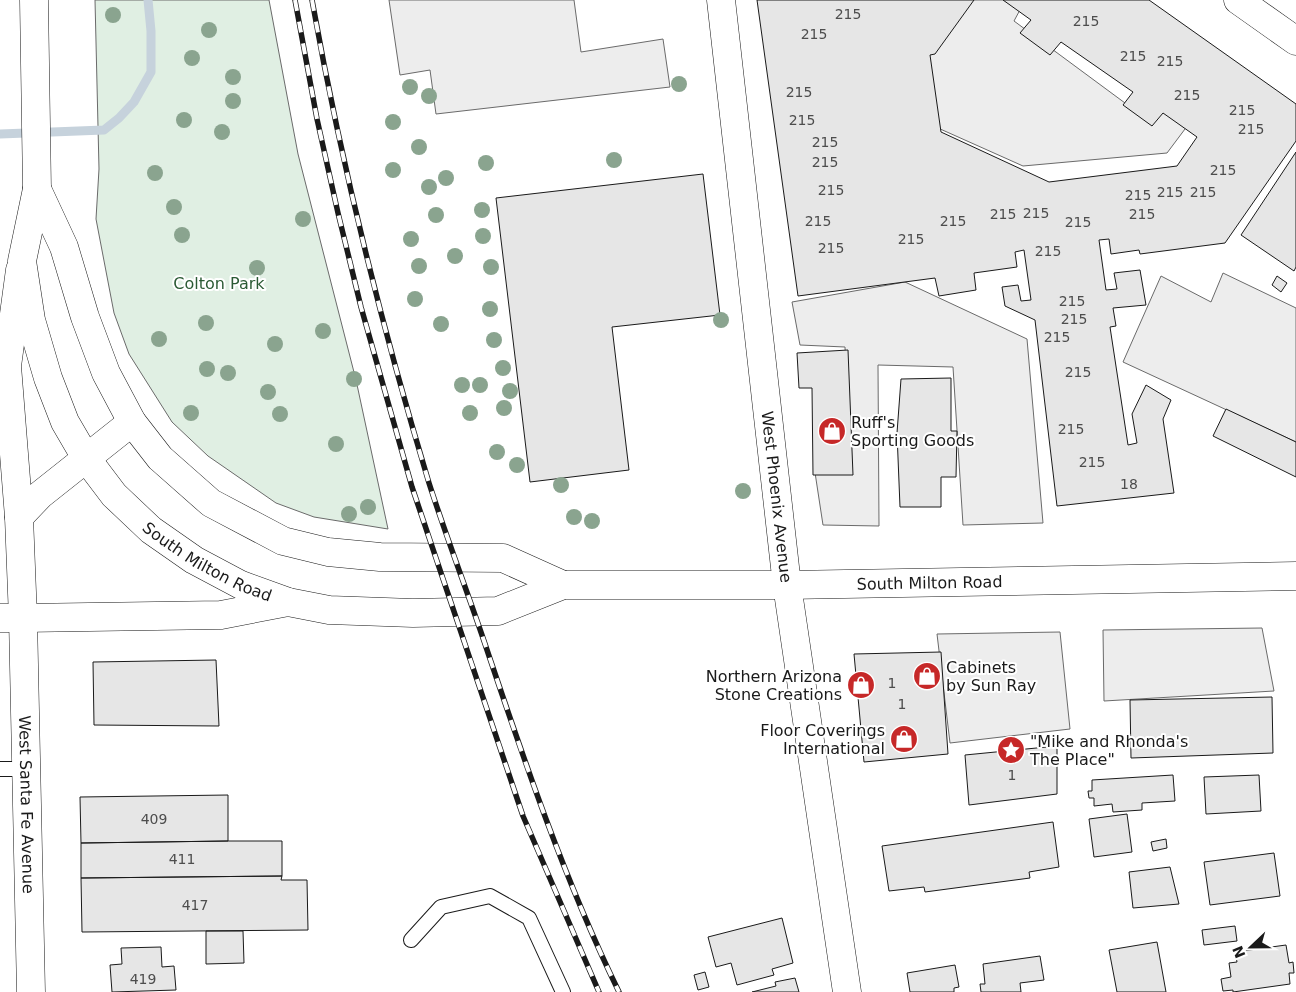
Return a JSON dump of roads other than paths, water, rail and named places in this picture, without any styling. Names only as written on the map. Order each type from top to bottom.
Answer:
[{"type":"main road","name":"West Santa Fe Avenue","points":[[31,992],[13,769],[12,618],[19,518],[8,366],[22,261],[37,189],[34,0]]},
{"type":"main road","name":"West Phoenix Avenue","points":[[721,0],[787,585],[847,992]]},
{"type":"main road","points":[[1238,0],[1296,41]]},
{"type":"main road","name":"South Milton Road","points":[[37,189],[64,247],[85,317],[106,373],[132,422],[160,458],[211,503],[284,541],[328,552],[380,556],[502,558],[563,585]]},
{"type":"main road","name":"South Milton Road","points":[[22,261],[31,320],[48,378],[65,422],[86,458],[114,495],[151,530],[194,560],[241,585],[288,602],[328,610],[373,613],[498,611],[563,585],[787,585],[1296,577]]},
{"type":"main road","points":[[19,518],[40,495],[132,422]]},
{"type":"main road","points":[[12,618],[221,615],[288,602]]},
{"type":"lane","points":[[411,940],[441,907],[490,896],[530,918],[563,992]]},
{"type":"waterway","points":[[0,134],[104,130],[119,118],[134,102],[151,72],[151,31],[148,0]]},
{"type":"railway","points":[[295,0],[317,119],[338,213],[361,307],[412,487],[523,816],[599,992]]},
{"type":"railway","points":[[312,0],[323,61],[363,243],[429,483],[546,819],[580,906],[619,992]]},
{"type":"place","name":"Ruff's Sporting Goods","points":[[832,431]]},
{"type":"place","name":"Cabinets by Sun Ray","points":[[927,676]]},
{"type":"place","name":"Northern Arizona Stone Creations","points":[[861,685]]},
{"type":"place","name":"Floor Coverings International","points":[[904,739]]},
{"type":"place","name":"\"Mike and Rhonda's The Place\"","points":[[1011,750]]},
{"type":"park label","name":"Colton Park","points":[[219,283]]}]
